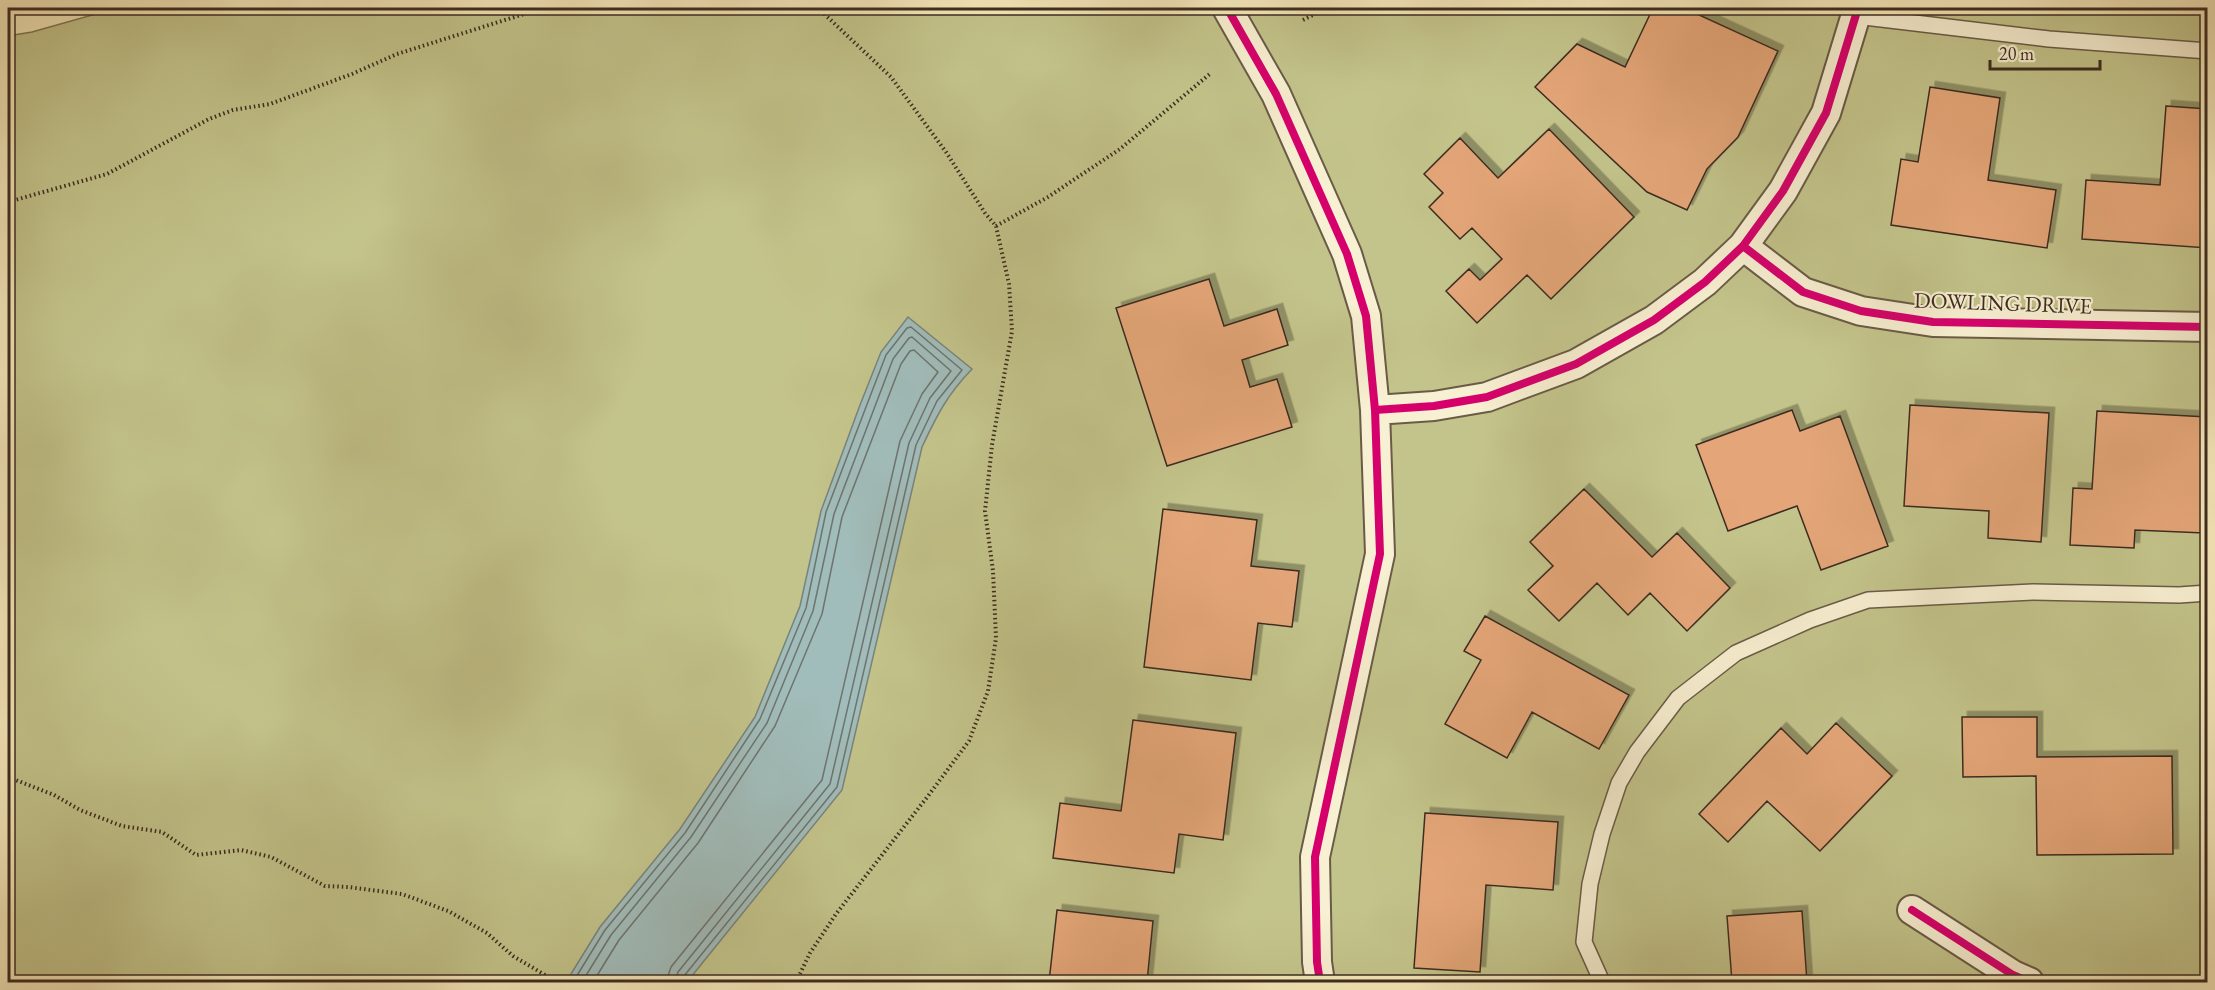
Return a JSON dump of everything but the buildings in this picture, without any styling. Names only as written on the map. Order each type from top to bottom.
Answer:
[{"type":"street","points":[[1227,8],[1276,94],[1347,254],[1366,316],[1375,410],[1380,554],[1315,857],[1317,962],[1320,982]]},
{"type":"street","points":[[1375,410],[1434,406],[1487,397],[1576,364],[1654,320],[1705,282],[1743,246],[1783,191],[1826,113],[1857,12]]},
{"type":"street","name":"DOWLING DRIVE","points":[[1743,246],[1803,292],[1861,311],[1933,322],[2208,327]]},
{"type":"street","points":[[1912,910],[2013,975],[2029,982]]},
{"type":"lane","points":[[1857,12],[2049,39],[2208,51]]},
{"type":"lane","points":[[1602,982],[1584,942],[1590,884],[1602,834],[1619,783],[1637,752],[1678,698],[1736,653],[1810,620],[1868,600],[2032,592],[2179,595],[2208,593]]},
{"type":"path","points":[[8,202],[107,174],[209,119],[233,110],[270,104],[352,74],[397,54],[543,8]]},
{"type":"path","points":[[796,982],[810,953],[836,914],[969,741],[988,691],[996,638],[993,571],[985,511],[992,445],[1012,331],[1009,284],[996,226],[891,77],[818,8]]},
{"type":"path","points":[[1303,20],[1327,8]]},
{"type":"path","points":[[996,226],[1048,196],[1120,149],[1210,74]]},
{"type":"path","points":[[8,777],[54,795],[80,810],[122,826],[162,832],[196,855],[241,850],[271,857],[325,886],[402,894],[448,910],[487,933],[513,956],[557,982]]},
{"type":"green space","points":[[117,8],[2207,8],[2207,982],[8,982],[8,36],[32,32]]},
{"type":"water","points":[[908,317],[972,369],[943,406],[922,447],[842,790],[687,982],[566,982],[600,927],[680,829],[755,717],[800,606],[821,511],[860,405],[881,352]]},
{"type":"cycle path","points":[[1227,8],[1276,94],[1347,254],[1366,316],[1375,410],[1380,554],[1315,857],[1317,962],[1320,982]]},
{"type":"cycle path","points":[[1375,410],[1434,406],[1487,397],[1576,364],[1654,320],[1705,282],[1743,246],[1783,191],[1826,113],[1858,8]]},
{"type":"cycle path","points":[[1743,246],[1803,292],[1861,311],[1933,322],[2208,327]]},
{"type":"cycle path","points":[[1912,910],[2013,975],[2029,982]]}]
